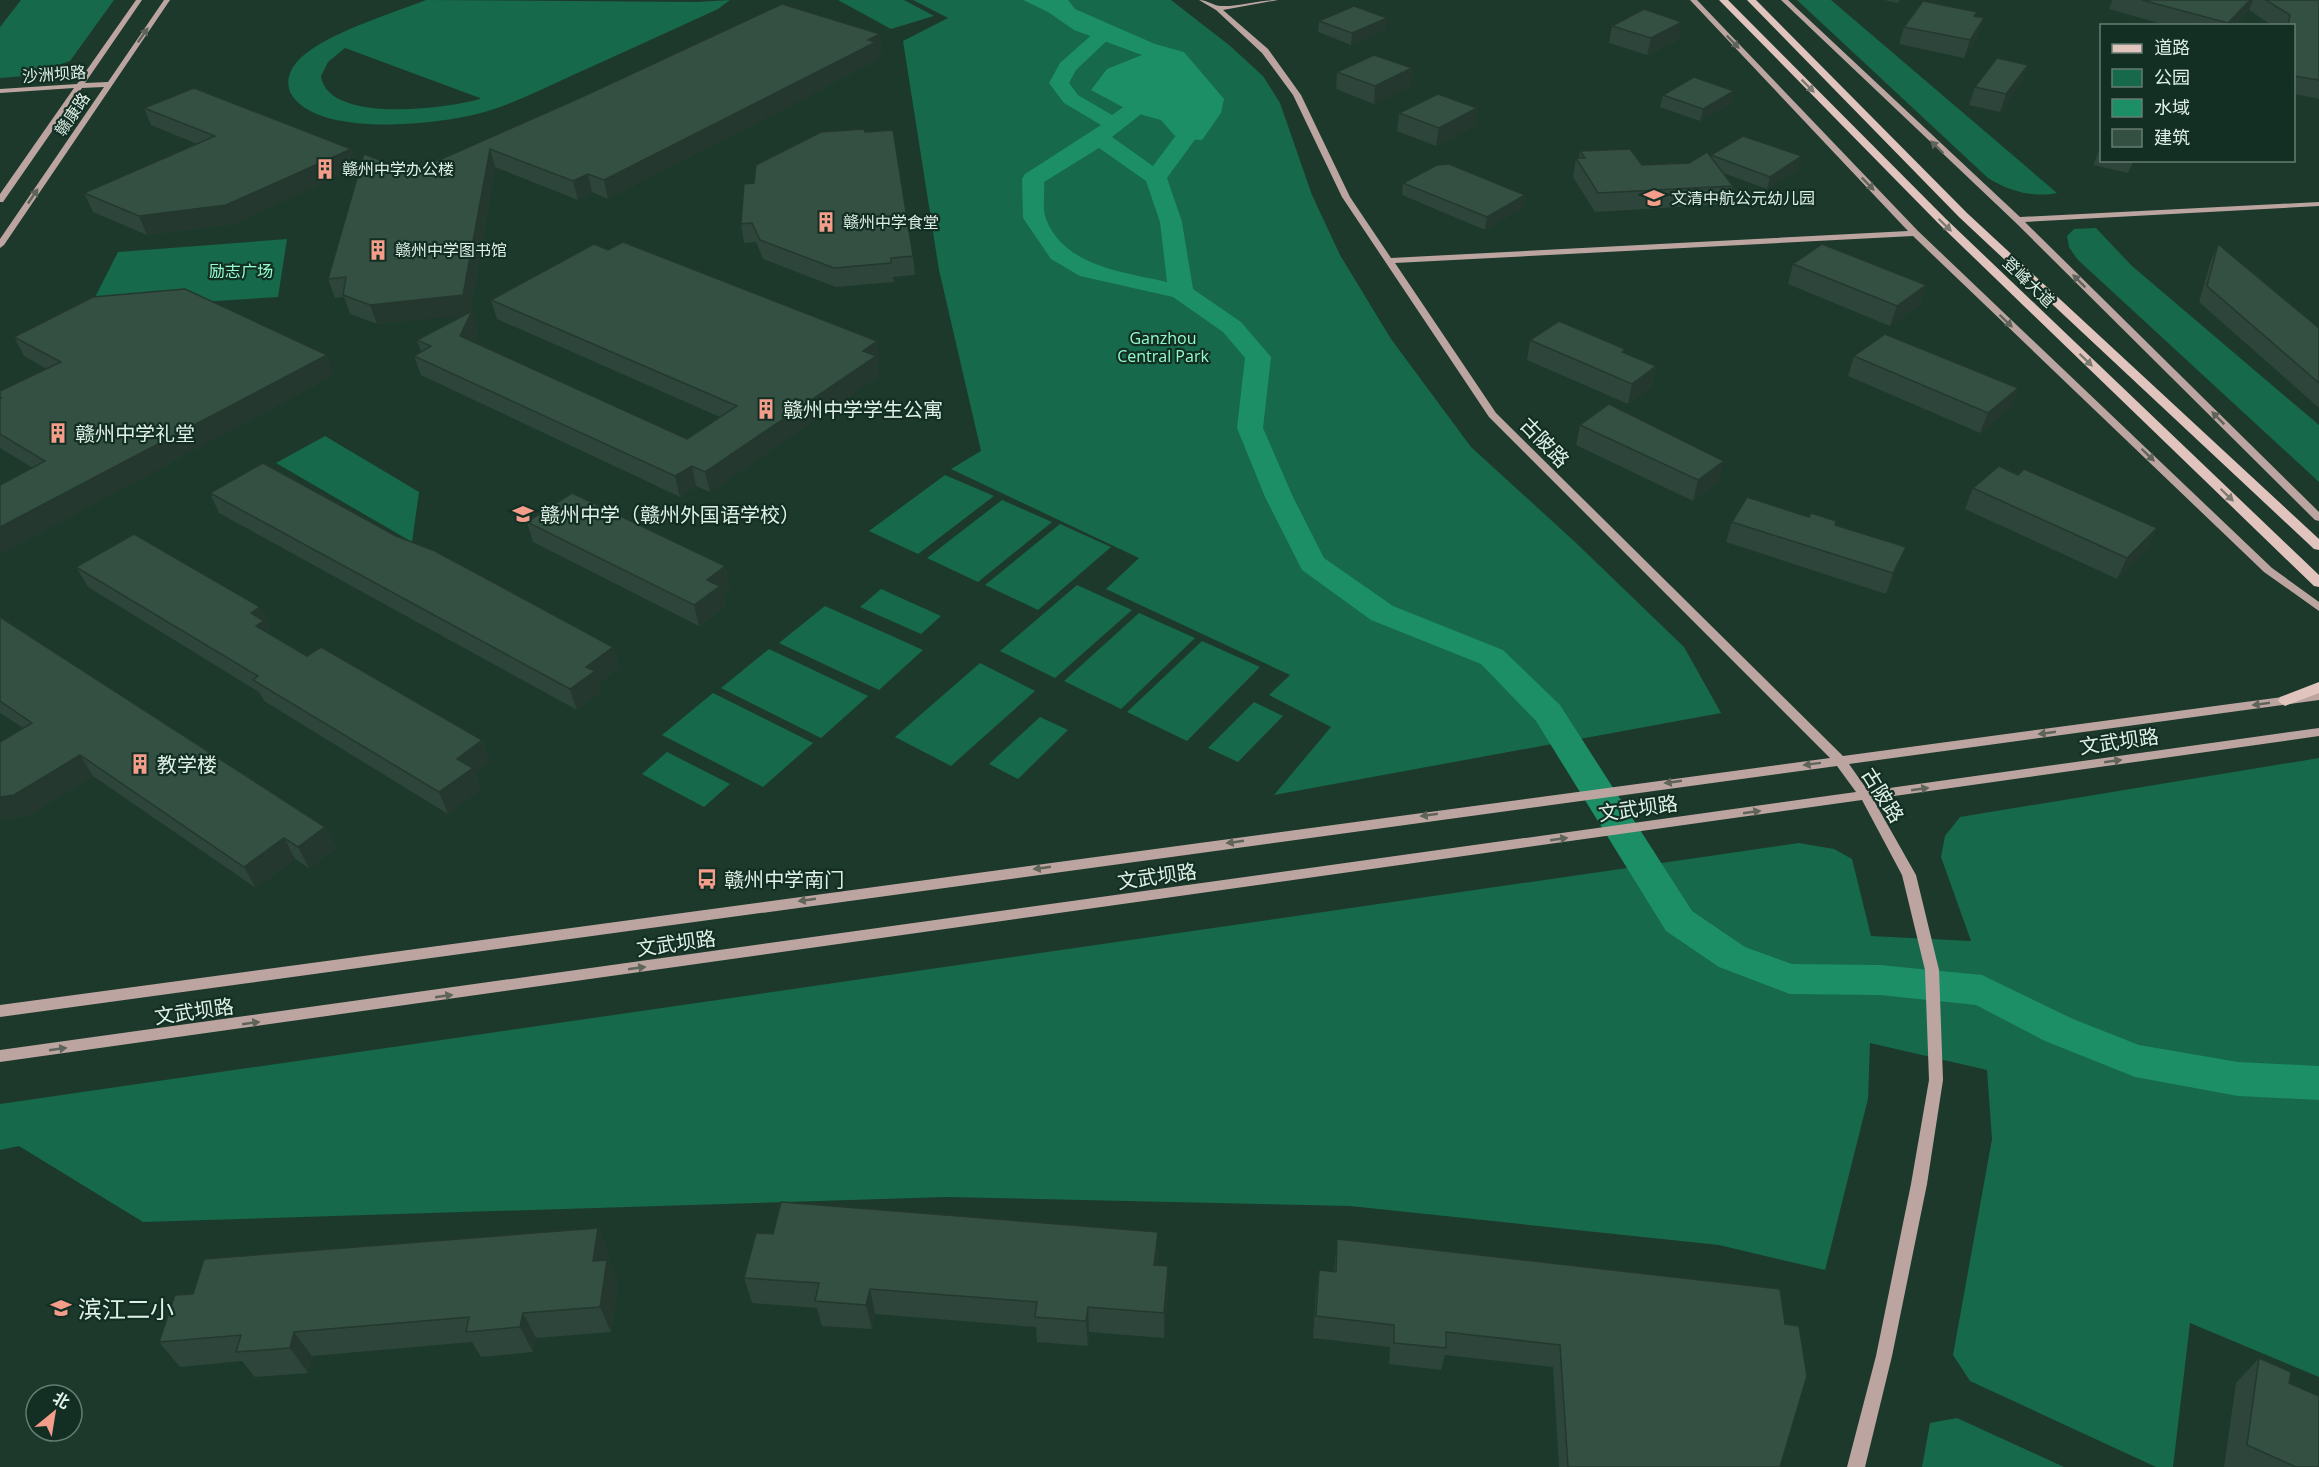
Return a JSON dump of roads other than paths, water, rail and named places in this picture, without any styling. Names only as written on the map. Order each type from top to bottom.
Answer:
[{"type":"main road","name":"登峰大道","points":[[1722,0],[1942,221],[2317,581]]},
{"type":"main road","name":"登峰大道","points":[[1751,0],[1963,215],[2319,546]]},
{"type":"main road","points":[[2285,701],[2319,687]]},
{"type":"street","name":"赣康路","points":[[0,200],[82,86],[140,0]]},
{"type":"street","name":"赣康路","points":[[0,245],[167,0]]},
{"type":"street","name":"古陂路","points":[[1202,0],[1218,9],[1265,51],[1297,95],[1346,197],[1492,415],[1839,760],[1866,796],[1909,875],[1932,970],[1936,1080],[1919,1184],[1884,1356],[1856,1467]]},
{"type":"street","points":[[1218,9],[1275,0]]},
{"type":"street","points":[[1693,0],[1915,233],[2268,570],[2319,607]]},
{"type":"street","points":[[1784,0],[2018,220],[2319,518]]},
{"type":"street","name":"沙洲坝路","points":[[0,91],[109,84]]},
{"type":"street","points":[[2018,220],[2319,204]]},
{"type":"street","points":[[1389,261],[1915,233]]},
{"type":"street","name":"文武坝路","points":[[0,1011],[1487,807],[2319,696]]},
{"type":"street","name":"文武坝路","points":[[0,1056],[2319,732]]},
{"type":"water","points":[[1023,0],[1068,0],[1075,9],[1155,44],[1184,52],[1224,99],[1221,113],[1202,140],[1182,139],[1174,135],[1161,120],[1132,112],[1091,90],[1107,69],[1142,55],[1074,30],[1048,12]]},
{"type":"waterway","points":[[1103,35],[1067,67],[1059,83],[1071,99],[1113,124]]},
{"type":"waterway","points":[[1099,138],[1128,112],[1162,89],[1164,83]]},
{"type":"waterway","points":[[1156,178],[1188,134],[1169,100]]},
{"type":"waterway","points":[[1099,138],[1156,178]]},
{"type":"waterway","points":[[1099,138],[1033,179],[1034,218],[1059,254],[1088,271],[1181,292]]},
{"type":"waterway","points":[[1156,178],[1171,222],[1181,292]]},
{"type":"waterway","points":[[1181,292],[1232,327],[1258,357],[1250,428],[1279,497],[1312,563],[1382,613],[1492,657],[1548,713],[1679,921],[1732,957],[1790,979],[1880,980],[1982,990],[2059,1030],[2135,1061],[2238,1079],[2319,1083]]},
{"type":"place","name":"赣州中学办公楼","points":[[325,169]]},
{"type":"place","name":"文清中航公元幼儿园","points":[[1654,198]]},
{"type":"place","name":"赣州中学食堂","points":[[826,222]]},
{"type":"place","name":"赣州中学图书馆","points":[[378,250]]},
{"type":"place","name":"赣州中学学生公寓","points":[[766,409]]},
{"type":"place","name":"赣州中学礼堂","points":[[58,433]]},
{"type":"place","name":"赣州中学（赣州外国语学校）","points":[[523,514]]},
{"type":"place","name":"教学楼","points":[[140,764]]},
{"type":"place","name":"赣州中学南门","points":[[707,879]]},
{"type":"place","name":"滨江二小","points":[[61,1308]]},
{"type":"park label","name":"励志广场","points":[[241,271]]},
{"type":"park label","name":"Ganzhou Central Park","points":[[1163,347]]}]
